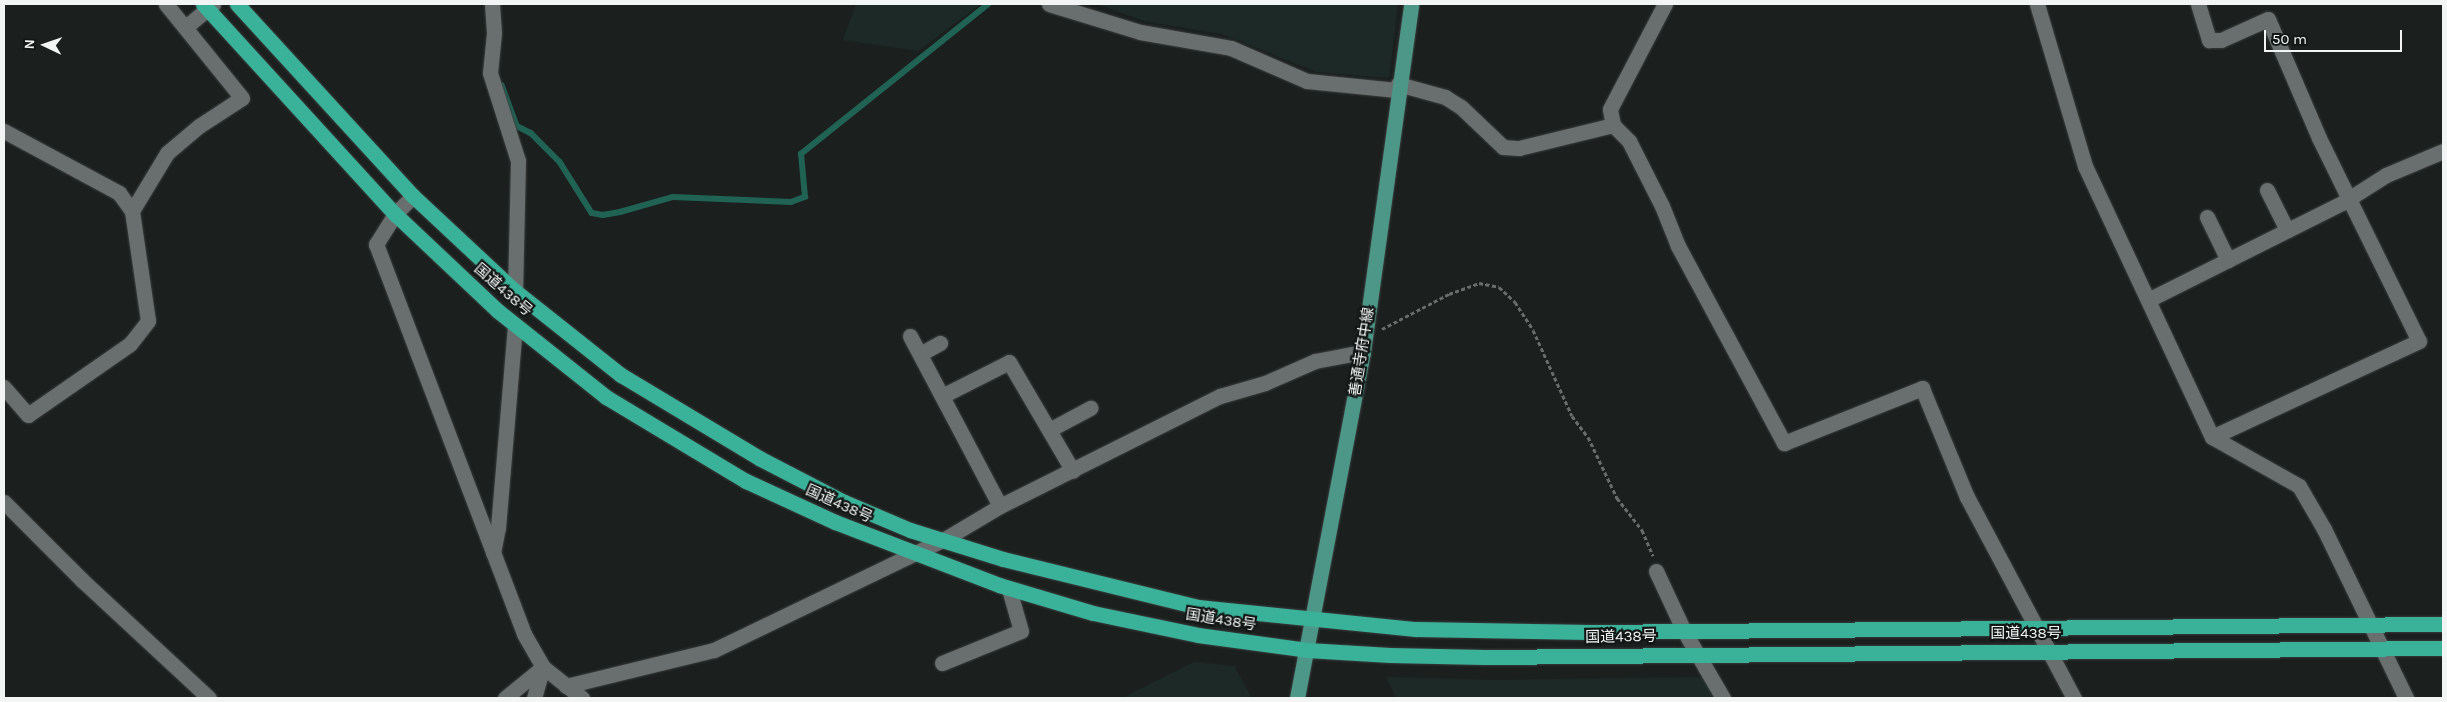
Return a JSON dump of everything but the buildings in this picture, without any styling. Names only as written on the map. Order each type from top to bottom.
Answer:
[{"type":"highway","name":"国道438号","points":[[237,4],[413,196],[515,291],[621,375],[759,458],[844,502],[942,540],[1098,585],[1198,607],[1425,630],[2037,630],[2443,624]]},
{"type":"highway","name":"国道438号","points":[[207,5],[395,214],[516,325],[606,397],[746,481],[913,554],[1010,589],[1093,613],[1198,635],[1307,650],[1484,657],[2443,648]]},
{"type":"main road","name":"善通寺府中線","points":[[1297,698],[1364,345],[1398,87],[1411,4]]},
{"type":"street","points":[[132,211],[168,153],[200,126],[242,98],[187,26],[166,4]]},
{"type":"street","points":[[492,4],[494,33],[490,73],[518,161],[515,291]]},
{"type":"street","points":[[1048,4],[1140,32],[1231,48],[1307,81],[1398,87],[1445,97],[1461,107],[1503,147],[1519,148],[1613,125]]},
{"type":"street","points":[[1665,4],[1610,108],[1613,125],[1629,141],[1662,206],[1678,246],[1784,444],[1922,388],[1968,497],[2074,698]]},
{"type":"street","points":[[2037,4],[2085,166],[2212,437],[2299,486],[2324,529],[2406,698]]},
{"type":"street","points":[[2198,4],[2209,40],[2220,40],[2268,19],[2349,198],[2419,341],[2212,437]]},
{"type":"street","points":[[187,26],[207,5]]},
{"type":"street","points":[[4,132],[118,193],[132,211],[148,321],[130,344],[28,415],[4,387]]},
{"type":"street","points":[[2148,300],[2349,198],[2386,175],[2443,151]]},
{"type":"street","points":[[2266,190],[2287,230]]},
{"type":"street","points":[[413,196],[395,214],[376,244],[524,634],[544,666],[582,698]]},
{"type":"street","points":[[2207,217],[2228,260]]},
{"type":"street","points":[[493,553],[498,528],[516,325]]},
{"type":"street","points":[[910,336],[1000,506]]},
{"type":"street","points":[[920,354],[940,343]]},
{"type":"street","points":[[566,686],[714,650],[942,540],[1000,506],[1220,396],[1265,383],[1315,360],[1364,345]]},
{"type":"street","points":[[942,396],[1009,362],[1073,470]]},
{"type":"street","points":[[1049,430],[1090,408]]},
{"type":"street","points":[[4,502],[82,580],[209,698]]},
{"type":"street","points":[[1656,571],[1684,631],[1723,698]]},
{"type":"street","points":[[942,663],[1021,631],[1010,589]]},
{"type":"street","points":[[505,698],[544,666]]},
{"type":"street","points":[[534,698],[544,666]]},
{"type":"path","points":[[1364,345],[1450,294],[1480,282],[1498,287],[1515,302],[1533,330],[1572,416],[1588,437],[1617,498],[1651,546],[1656,571]]},
{"type":"shaded area","points":[[856,4],[981,4],[918,51],[843,40]]},
{"type":"shaded area","points":[[1097,4],[1398,4],[1389,78],[1317,72],[1222,34],[1144,21]]},
{"type":"shaded area","points":[[1194,662],[1234,666],[1252,698],[1122,698]]},
{"type":"shaded area","points":[[1386,677],[1497,680],[1704,677],[1716,698],[1396,698]]},
{"type":"waterway","points":[[502,85],[517,126],[531,133],[560,162],[592,213],[603,215],[620,212],[673,197],[791,202],[805,197],[801,154],[988,4]]}]
